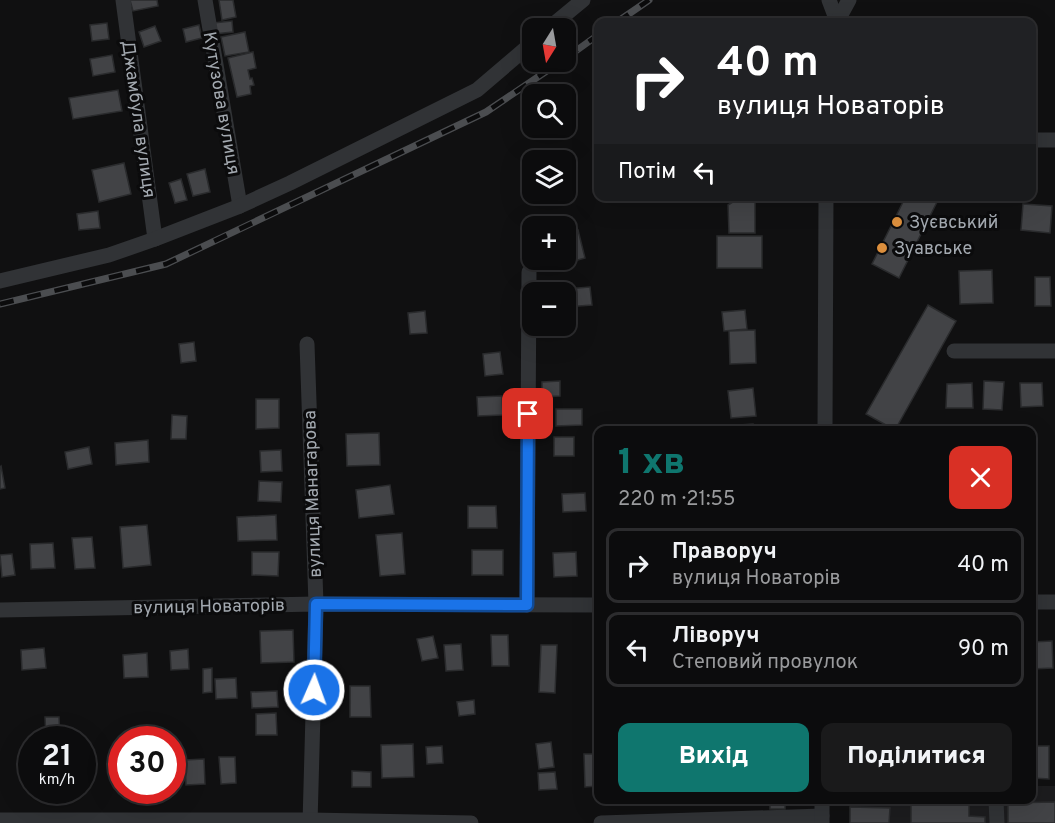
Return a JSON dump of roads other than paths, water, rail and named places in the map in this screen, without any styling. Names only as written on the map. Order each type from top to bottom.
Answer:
[{"type":"street","name":"Джамбула вулиця","points":[[123,0],[155,239]]},
{"type":"street","name":"Кутузова вулиця","points":[[205,0],[240,206]]},
{"type":"street","points":[[561,18],[583,0]]},
{"type":"street","points":[[829,0],[836,18]]},
{"type":"street","points":[[839,18],[849,0]]},
{"type":"street","points":[[0,281],[109,255],[240,206],[477,90],[522,52]]},
{"type":"street","points":[[1036,140],[1055,140]]},
{"type":"street","points":[[825,426],[826,201]]},
{"type":"street","points":[[527,605],[529,272]]},
{"type":"street","name":"вулиця Манагарова","points":[[307,344],[316,604],[310,822]]},
{"type":"street","points":[[954,351],[1055,351]]},
{"type":"street","points":[[1036,602],[1055,602]]},
{"type":"street","name":"вулиця Новаторів","points":[[0,610],[316,604],[594,605]]},
{"type":"street","points":[[601,823],[822,820],[822,804]]},
{"type":"street","points":[[996,804],[997,823]]},
{"type":"street","points":[[0,820],[471,823]]},
{"type":"railway","points":[[623,18],[649,0]]},
{"type":"railway","points":[[576,51],[594,38]]},
{"type":"railway","points":[[0,304],[166,264],[486,112],[545,72]]},
{"type":"place","name":"Зуєвський","points":[[897,222]]},
{"type":"place","name":"Зуавське","points":[[882,248]]}]
